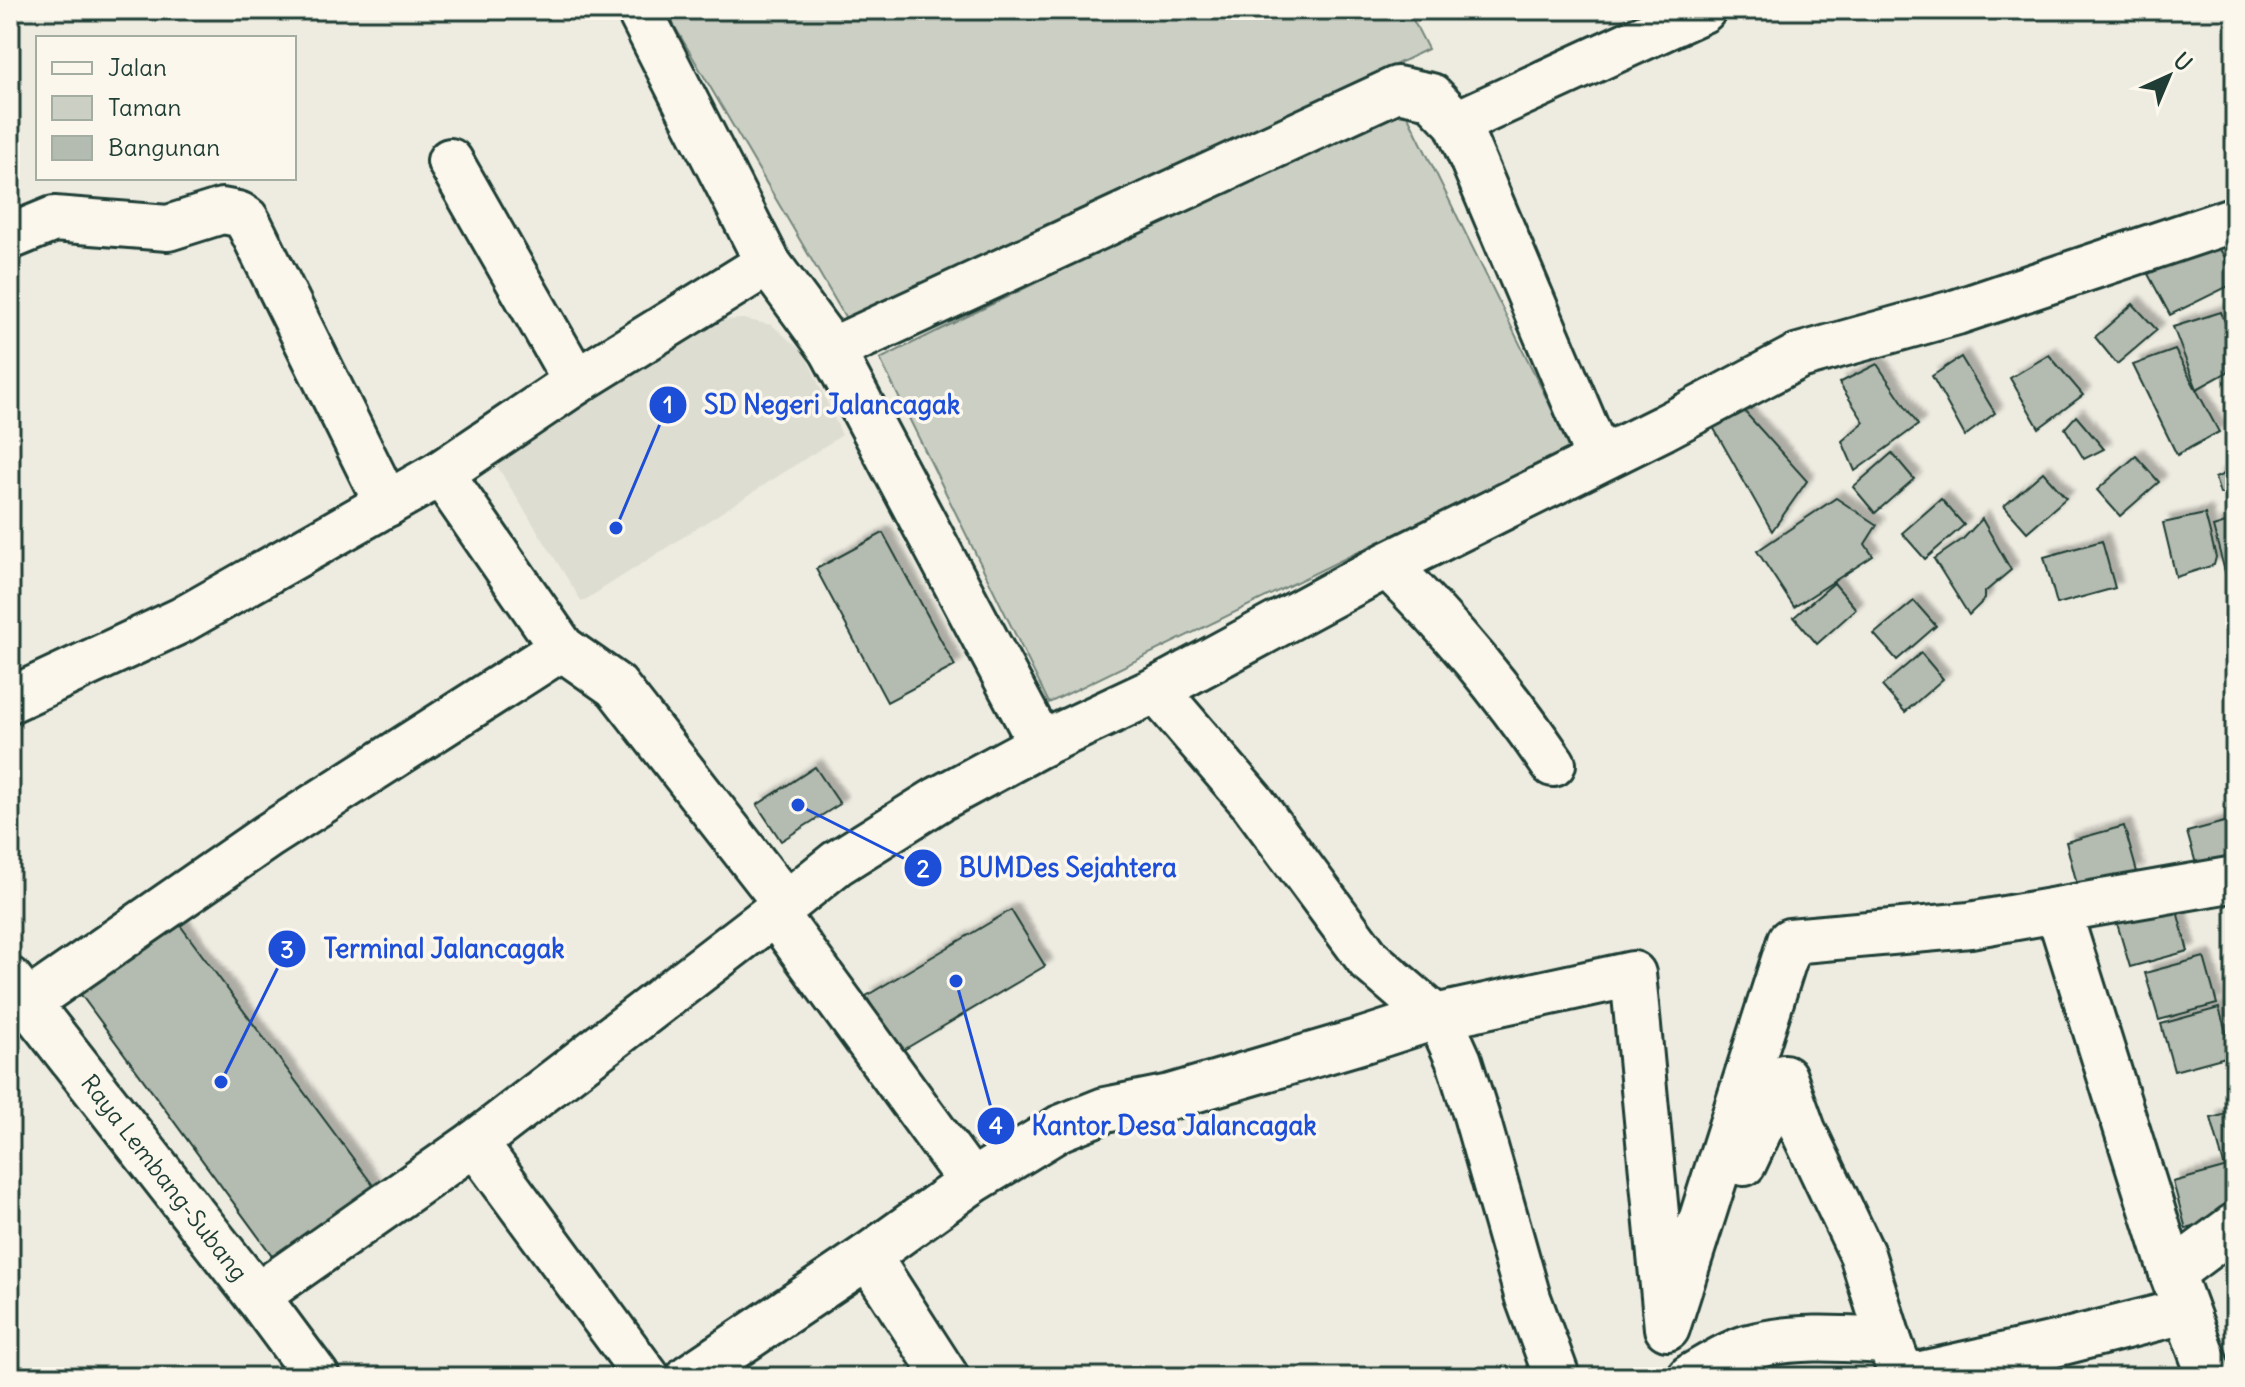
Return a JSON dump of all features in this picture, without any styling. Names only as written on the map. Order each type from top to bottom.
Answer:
[{"type":"street","points":[[639,10],[768,263],[832,350],[1041,744]]},
{"type":"street","points":[[1457,123],[1703,10]]},
{"type":"street","points":[[832,350],[1397,89],[1431,96],[1457,123],[1599,459]]},
{"type":"street","points":[[450,161],[576,382]]},
{"type":"street","points":[[10,237],[54,219],[168,228],[222,211],[246,219],[387,504]]},
{"type":"street","points":[[257,1296],[475,1143],[837,863],[939,799],[1041,744],[1156,690],[1387,565],[1663,428],[1799,356],[1957,312],[2235,219]]},
{"type":"street","points":[[10,700],[182,620],[441,473],[576,382],[768,263]]},
{"type":"street","points":[[441,473],[562,648],[616,686],[781,908],[971,1182]]},
{"type":"street","points":[[1387,565],[1440,617],[1483,666],[1553,764]]},
{"type":"street","points":[[19,992],[562,648]]},
{"type":"street","points":[[1156,690],[1253,803],[1369,960],[1435,1017],[1446,1032],[1459,1061],[1528,1298],[1557,1377]]},
{"type":"street","points":[[1667,1328],[1790,941],[1916,932],[2235,879]]},
{"type":"street","points":[[2058,910],[2178,1292],[2210,1377]]},
{"type":"street","points":[[689,1377],[971,1182],[1060,1128],[1105,1110],[1170,1097],[1435,1017],[1633,974],[1667,1328]]},
{"type":"street","name":"Raya Lembang-Subang","points":[[19,992],[317,1377]]},
{"type":"street","points":[[1667,1328],[1784,1077],[1803,1130],[1862,1254],[1898,1365],[1913,1376],[2058,1361],[2178,1292],[2235,1226]]},
{"type":"street","points":[[475,1143],[647,1377]]},
{"type":"street","points":[[868,1256],[946,1377]]},
{"type":"street","points":[[1690,1377],[1723,1358],[1757,1345],[1819,1338],[1889,1341]]},
{"type":"shaded area","points":[[743,319],[772,325],[805,354],[842,435],[582,602],[490,455],[703,321]]},
{"type":"green space","points":[[665,10],[1408,10],[1428,49],[851,327]]},
{"type":"green space","points":[[1402,104],[1571,448],[1049,703],[880,359]]},
{"type":"building","points":[[2217,245],[2235,273],[2235,283],[2170,315],[2148,274]]},
{"type":"building","points":[[2133,304],[2157,330],[2117,364],[2095,337]]},
{"type":"building","points":[[2221,312],[2235,346],[2235,368],[2197,389],[2173,327]]},
{"type":"building","points":[[2175,350],[2219,432],[2177,455],[2133,365]]},
{"type":"building","points":[[2049,355],[2083,395],[2039,428],[2010,378]]},
{"type":"building","points":[[1961,357],[1995,413],[1965,436],[1932,376]]},
{"type":"building","points":[[1877,364],[1918,425],[1855,471],[1842,441],[1864,422],[1839,383]]},
{"type":"building","points":[[1743,410],[1807,481],[1772,531],[1713,427]]},
{"type":"building","points":[[2076,416],[2104,449],[2084,459],[2065,428]]},
{"type":"building","points":[[1892,453],[1914,479],[1875,513],[1853,487]]},
{"type":"building","points":[[2136,456],[2159,482],[2120,516],[2097,490]]},
{"type":"building","points":[[2235,469],[2235,510],[2228,494],[2220,494],[2215,478]]},
{"type":"building","points":[[2043,472],[2066,498],[2027,532],[2004,506]]},
{"type":"building","points":[[1836,498],[1877,525],[1865,544],[1873,556],[1794,607],[1757,551]]},
{"type":"building","points":[[1941,499],[1964,525],[1925,559],[1902,533]]},
{"type":"building","points":[[2205,514],[2216,557],[2214,565],[2176,577],[2163,523]]},
{"type":"building","points":[[1982,519],[2011,570],[1985,592],[1985,599],[1969,615],[1934,559],[1963,539]]},
{"type":"building","points":[[2235,520],[2235,580],[2228,583],[2213,527]]},
{"type":"building","points":[[883,533],[955,666],[887,702],[816,569]]},
{"type":"building","points":[[2102,541],[2115,588],[2057,604],[2044,557]]},
{"type":"building","points":[[1834,583],[1856,609],[1817,644],[1794,617]]},
{"type":"building","points":[[2235,599],[2235,634],[2233,635],[2225,601]]},
{"type":"building","points":[[1914,601],[1936,626],[1897,660],[1874,634]]},
{"type":"building","points":[[1921,653],[1943,679],[1905,712],[1882,686]]},
{"type":"building","points":[[815,767],[840,804],[781,841],[757,805]]},
{"type":"building","points":[[2235,819],[2235,869],[2200,878],[2187,832]]},
{"type":"building","points":[[2124,826],[2137,872],[2078,888],[2066,842]]},
{"type":"building","points":[[2175,904],[2188,951],[2130,967],[2116,920]]},
{"type":"building","points":[[1011,910],[1045,966],[900,1052],[866,996]]},
{"type":"building","points":[[171,913],[375,1188],[274,1258],[76,988]]},
{"type":"building","points":[[2204,957],[2217,1004],[2159,1020],[2145,973]]},
{"type":"building","points":[[2219,1008],[2233,1055],[2174,1071],[2161,1024]]},
{"type":"building","points":[[2235,1112],[2235,1162],[2224,1165],[2211,1118]]},
{"type":"building","points":[[2231,1166],[2235,1181],[2235,1216],[2186,1229],[2173,1182]]},
{"type":"place","name":"SD Negeri Jalancagak","points":[[616,528]]},
{"type":"place","name":"BUMDes Sejahtera","points":[[798,805]]},
{"type":"place","name":"Kantor Desa Jalancagak","points":[[956,981]]},
{"type":"place","name":"Terminal Jalancagak","points":[[221,1082]]}]
